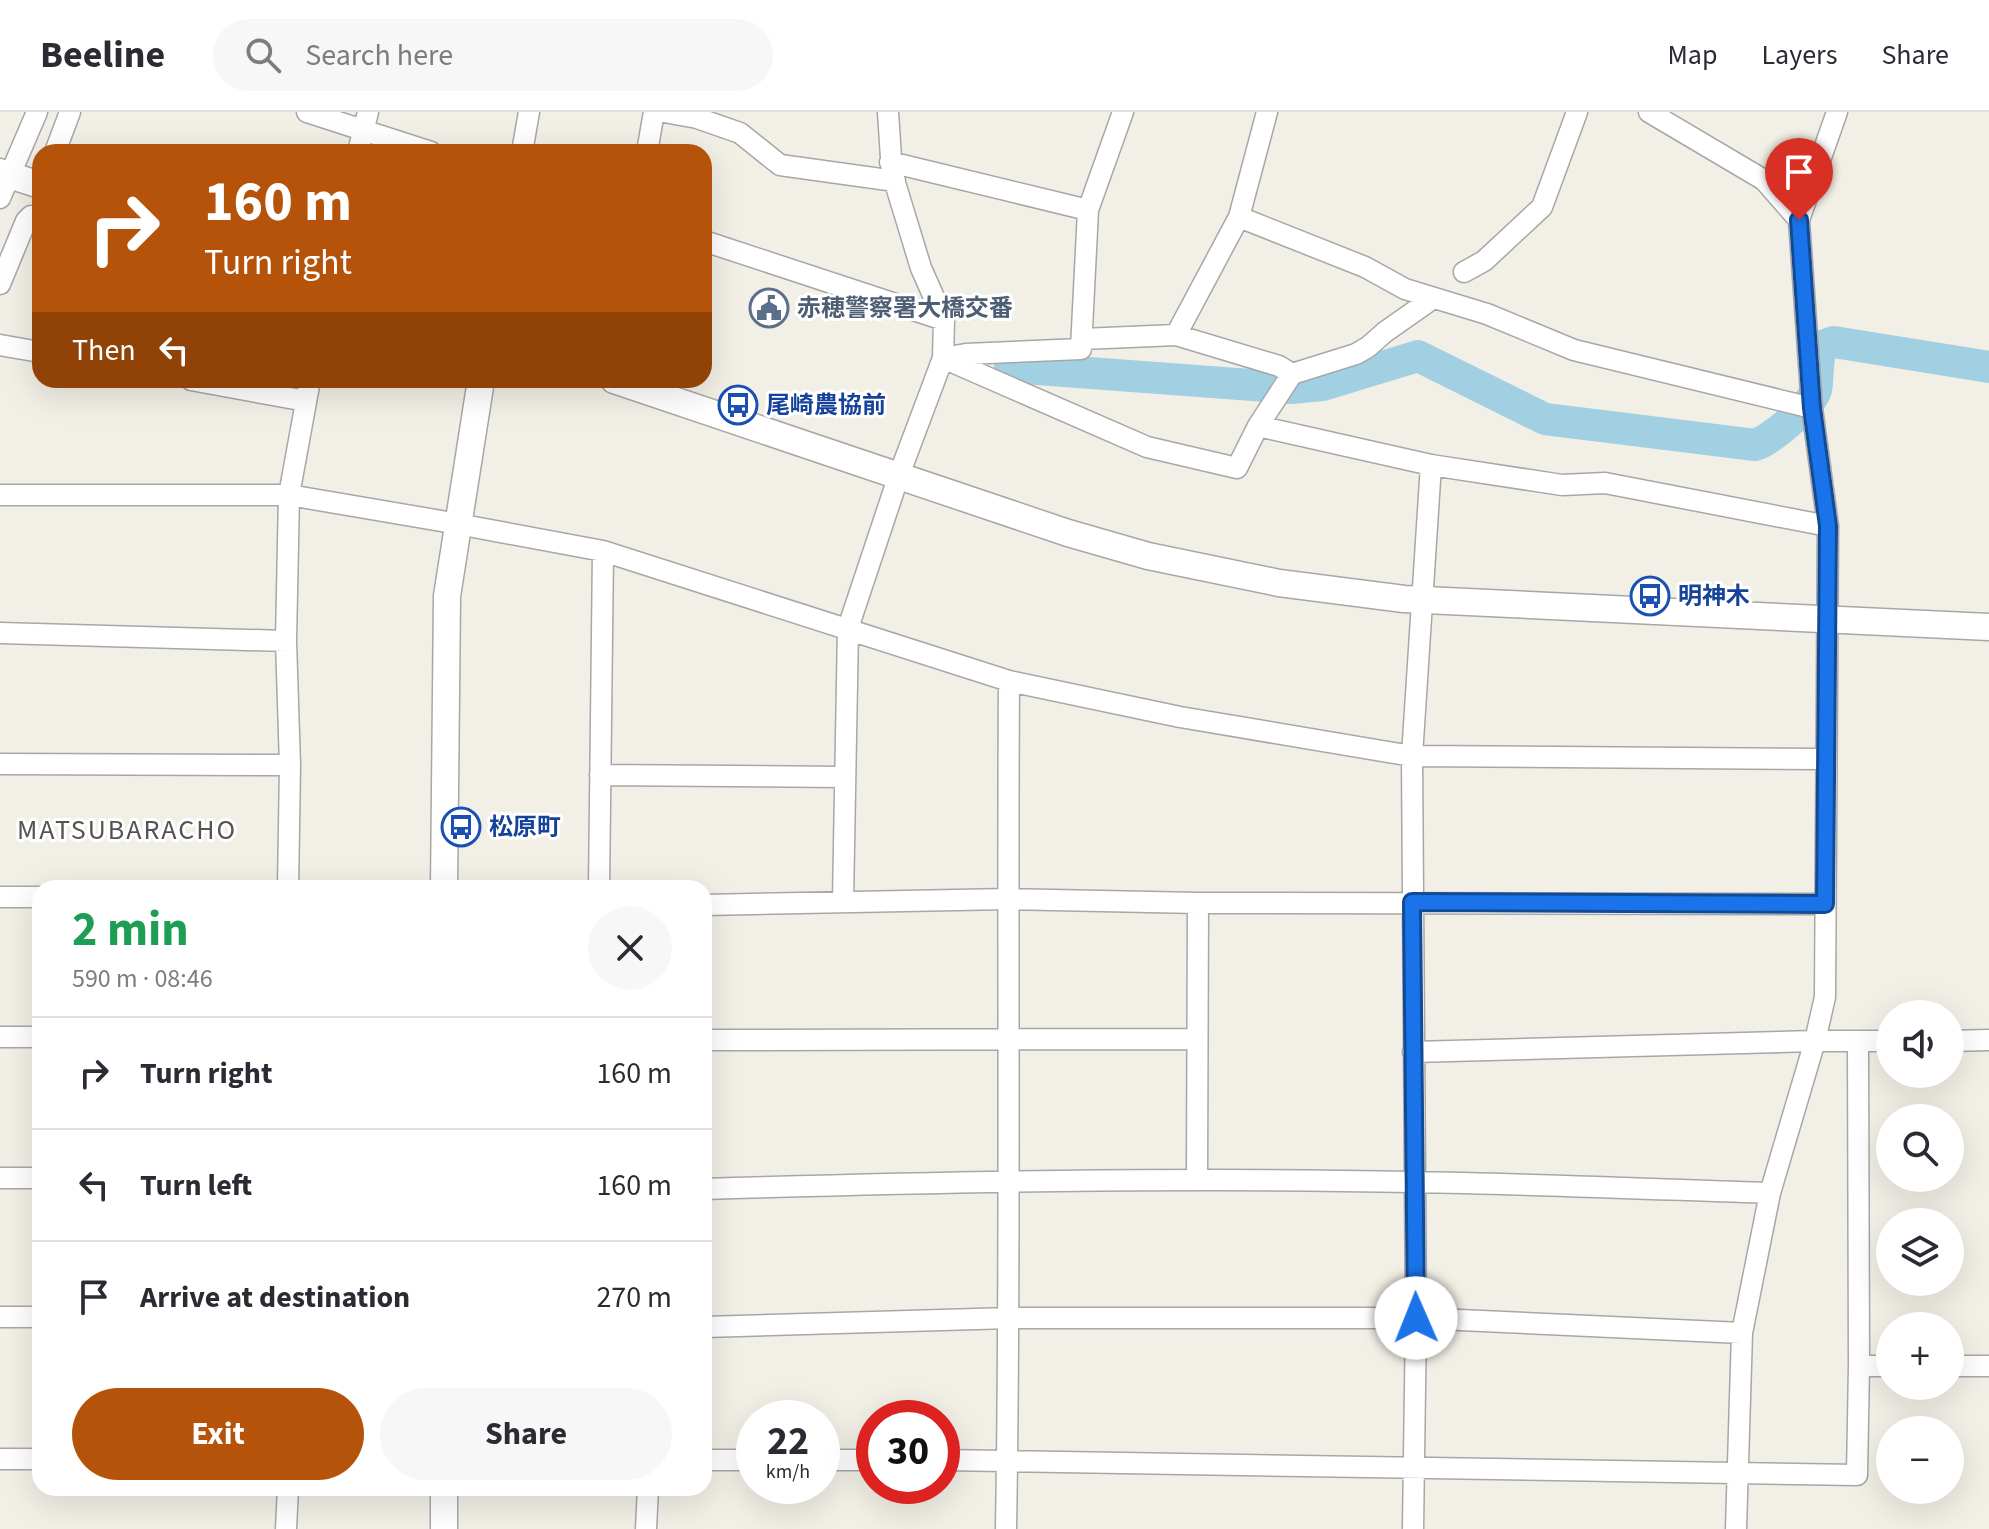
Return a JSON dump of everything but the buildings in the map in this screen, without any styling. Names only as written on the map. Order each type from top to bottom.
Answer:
[{"type":"street","points":[[32,184],[4,182],[37,112]]},
{"type":"street","points":[[58,144],[70,112]]},
{"type":"street","points":[[307,112],[365,121],[414,144]]},
{"type":"street","points":[[523,144],[529,112]]},
{"type":"street","points":[[648,144],[654,112]]},
{"type":"street","points":[[664,112],[697,118],[740,133],[780,165],[892,172],[1088,210]]},
{"type":"street","points":[[740,133],[744,112]]},
{"type":"street","points":[[843,901],[848,628],[899,475],[943,358],[944,320],[921,268],[892,172],[888,112]]},
{"type":"street","points":[[943,358],[966,354],[1081,349],[1088,210],[1123,112]]},
{"type":"street","points":[[1176,335],[1239,217],[1267,112]]},
{"type":"street","points":[[1464,272],[1484,261],[1542,207],[1577,112]]},
{"type":"street","points":[[1649,112],[1764,180],[1799,220]]},
{"type":"street","points":[[1736,1529],[1742,1333],[1770,1193],[1825,997],[1828,526],[1812,408],[1799,220],[1837,112]]},
{"type":"street","points":[[360,144],[365,121]]},
{"type":"street","points":[[0,284],[26,221],[32,216]]},
{"type":"street","points":[[1239,217],[1365,267],[1405,289],[1487,314],[1574,350],[1812,408]]},
{"type":"street","points":[[712,244],[944,320]]},
{"type":"street","points":[[943,358],[1147,447],[1237,468],[1258,426],[1292,374],[1368,347],[1432,299]]},
{"type":"street","points":[[1082,339],[1176,335],[1279,366],[1292,374]]},
{"type":"street","points":[[0,345],[32,351]]},
{"type":"street","points":[[235,388],[306,401]]},
{"type":"street","points":[[288,880],[290,765],[286,641],[289,495],[308,388]]},
{"type":"street","points":[[444,880],[446,617],[457,524],[480,388]]},
{"type":"street","points":[[638,388],[1068,533],[1148,556],[1291,585],[1374,597],[1422,600],[1989,627]]},
{"type":"street","points":[[1258,426],[1431,465],[1562,485],[1605,483],[1828,526]]},
{"type":"street","points":[[1413,1529],[1416,1318],[1412,756],[1431,465]]},
{"type":"street","points":[[0,495],[289,495],[457,524],[603,551],[1009,681],[1180,717],[1412,756],[1826,759]]},
{"type":"street","points":[[599,880],[603,551]]},
{"type":"street","points":[[0,633],[286,641]]},
{"type":"street","points":[[1006,1529],[1010,1318],[1007,1180],[1009,681]]},
{"type":"street","points":[[0,764],[290,765]]},
{"type":"street","points":[[600,775],[844,777]]},
{"type":"street","points":[[0,897],[32,897]]},
{"type":"street","points":[[712,905],[1008,899],[1198,903],[1825,904]]},
{"type":"street","points":[[1197,1180],[1198,903]]},
{"type":"street","points":[[0,1037],[32,1037]]},
{"type":"street","points":[[712,1040],[1197,1039]]},
{"type":"street","points":[[1964,1041],[1989,1040]]},
{"type":"street","points":[[1413,1052],[1876,1041]]},
{"type":"street","points":[[960,1460],[1857,1475],[1858,1042]]},
{"type":"street","points":[[0,1178],[32,1178]]},
{"type":"street","points":[[712,1189],[1007,1180],[1197,1180],[1414,1182],[1770,1193]]},
{"type":"street","points":[[0,1317],[32,1317]]},
{"type":"street","points":[[712,1327],[1010,1318],[1416,1318],[1742,1333]]},
{"type":"street","points":[[1859,1366],[1876,1366]]},
{"type":"street","points":[[1964,1366],[1989,1366]]},
{"type":"street","points":[[0,1459],[32,1459]]},
{"type":"street","points":[[712,1460],[736,1460]]},
{"type":"street","points":[[286,1529],[288,1496]]},
{"type":"street","points":[[444,1496],[444,1529]]},
{"type":"street","points":[[646,1529],[648,1496]]},
{"type":"waterway","points":[[1010,367],[1291,388],[1323,385],[1418,356],[1545,419],[1755,445],[1790,422],[1813,397],[1822,346],[1834,342],[1989,367]]},
{"type":"place","name":"赤穂警察署大橋交番","points":[[769,308]]},
{"type":"place","name":"尾崎農協前","points":[[738,405]]},
{"type":"place","name":"明神木","points":[[1650,596]]},
{"type":"place","name":"松原町","points":[[461,827]]},
{"type":"district","name":"MATSUBARACHO","points":[[127,829]]},
{"type":"route","points":[[1416,1318],[1412,902],[1825,904],[1828,526],[1812,408],[1799,220]]}]
